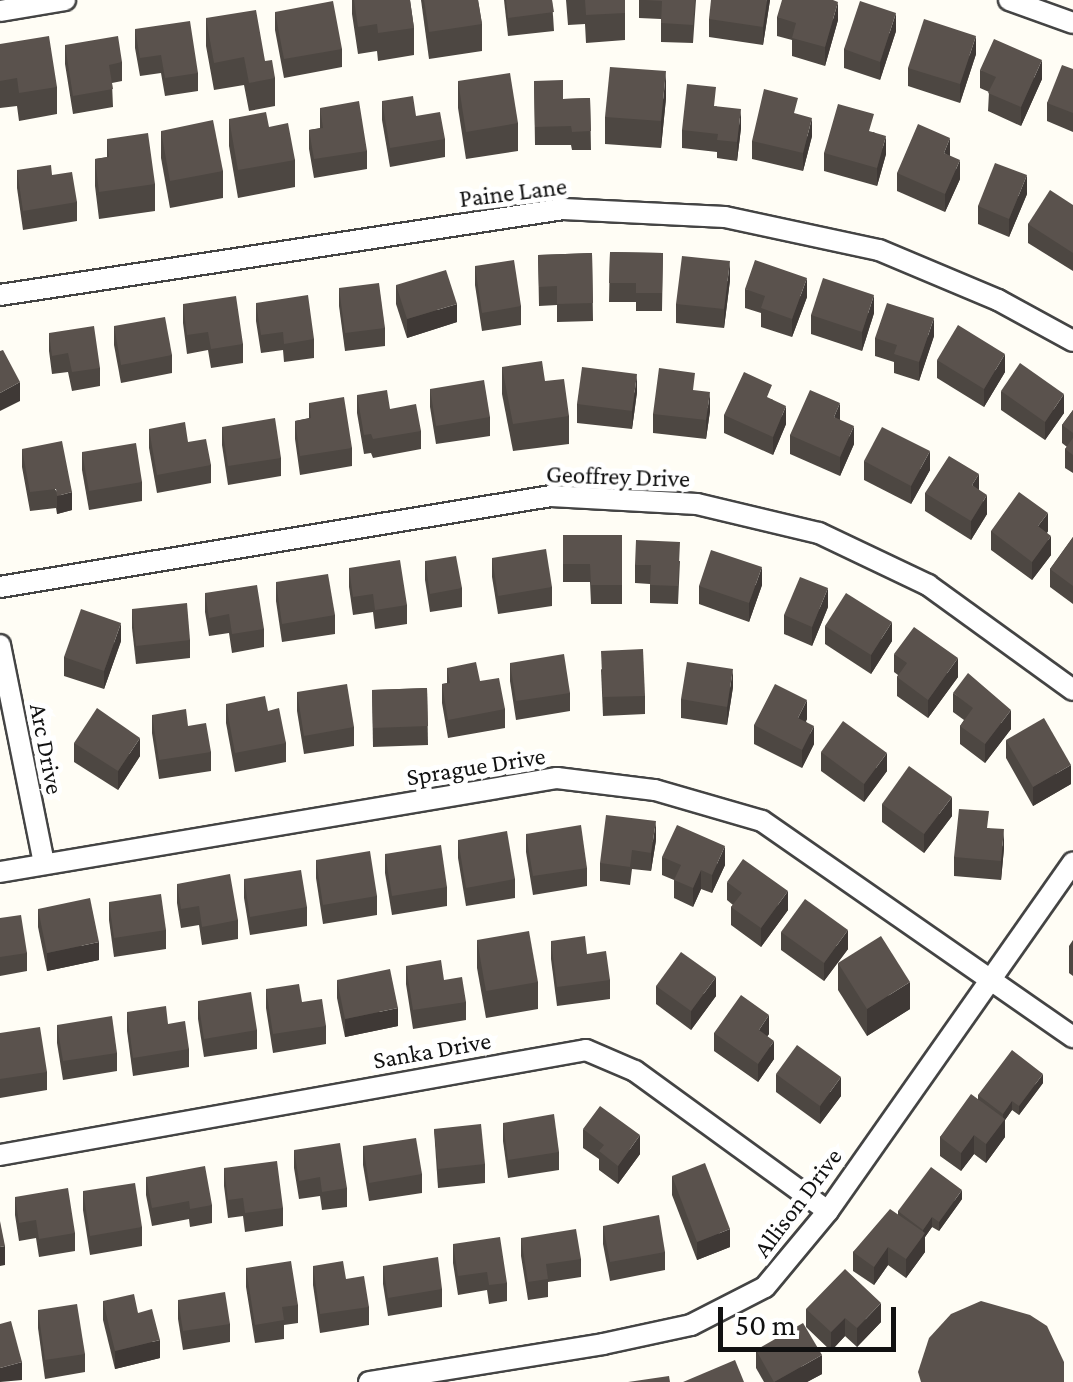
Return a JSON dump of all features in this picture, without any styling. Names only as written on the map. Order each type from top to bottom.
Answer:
[{"type":"street","points":[[0,12],[66,0]]},
{"type":"street","points":[[1009,0],[1073,23]]},
{"type":"street","name":"Paine Lane","points":[[0,296],[563,209],[725,216],[879,250],[998,300],[1073,341]]},
{"type":"street","name":"Geoffrey Drive","points":[[0,587],[551,496],[697,504],[819,533],[928,585],[1073,690]]},
{"type":"street","name":"Arc Drive","points":[[0,645],[44,864]]},
{"type":"street","name":"Sprague Drive","points":[[0,872],[558,778],[656,790],[762,821],[1073,1037]]},
{"type":"street","name":"Allison Drive","points":[[368,1382],[603,1344],[691,1325],[765,1288],[828,1211],[1073,862]]},
{"type":"street","name":"Sanka Drive","points":[[0,1156],[586,1050],[635,1072],[828,1211]]},
{"type":"building","points":[[354,0],[410,0],[414,28],[378,33],[377,24],[358,27]]},
{"type":"building","points":[[424,0],[478,0],[482,24],[429,32]]},
{"type":"building","points":[[506,0],[552,0],[554,12],[508,18]]},
{"type":"building","points":[[585,0],[625,0],[625,13],[586,15]]},
{"type":"building","points":[[645,0],[695,0],[693,25],[661,23],[662,1]]},
{"type":"building","points":[[711,0],[767,0],[763,27],[709,19]]},
{"type":"building","points":[[782,0],[838,2],[825,47],[792,38],[796,23],[777,17]]},
{"type":"building","points":[[333,1],[342,49],[284,59],[275,12]]},
{"type":"building","points":[[860,1],[896,13],[880,62],[844,49]]},
{"type":"building","points":[[256,10],[265,61],[272,60],[275,78],[249,83],[244,57],[214,63],[206,18]]},
{"type":"building","points":[[924,19],[976,36],[960,84],[908,68]]},
{"type":"building","points":[[190,21],[198,73],[165,78],[161,55],[140,58],[135,29]]},
{"type":"building","points":[[49,36],[57,87],[19,93],[17,78],[0,81],[0,44]]},
{"type":"building","points":[[118,36],[122,62],[109,65],[113,89],[73,96],[65,45]]},
{"type":"building","points":[[994,39],[1042,60],[1021,107],[988,93],[996,77],[980,70]]},
{"type":"building","points":[[1062,65],[1073,69],[1073,113],[1047,103]]},
{"type":"building","points":[[610,67],[666,71],[661,121],[605,117]]},
{"type":"building","points":[[510,73],[518,123],[466,132],[458,81]]},
{"type":"building","points":[[563,80],[563,99],[590,98],[591,131],[572,132],[571,126],[535,127],[534,81]]},
{"type":"building","points":[[687,84],[716,87],[714,106],[741,109],[737,142],[717,140],[718,134],[682,130]]},
{"type":"building","points":[[764,89],[798,98],[794,113],[812,118],[803,153],[752,141]]},
{"type":"building","points":[[413,96],[416,116],[440,112],[445,139],[390,148],[382,101]]},
{"type":"building","points":[[359,101],[367,151],[314,159],[309,130],[323,128],[320,108]]},
{"type":"building","points":[[838,104],[874,114],[869,131],[886,136],[877,168],[824,153]]},
{"type":"building","points":[[266,112],[269,127],[288,123],[295,160],[238,170],[229,119]]},
{"type":"building","points":[[213,120],[223,171],[170,181],[161,131]]},
{"type":"building","points":[[918,124],[950,138],[944,153],[960,160],[945,194],[897,173]]},
{"type":"building","points":[[148,133],[155,184],[99,192],[95,159],[109,157],[107,139]]},
{"type":"building","points":[[995,163],[1027,175],[1009,219],[978,206]]},
{"type":"building","points":[[51,165],[52,175],[72,172],[77,202],[23,211],[17,170]]},
{"type":"building","points":[[1050,190],[1073,205],[1073,253],[1028,224]]},
{"type":"building","points":[[610,252],[663,253],[662,293],[636,293],[636,283],[609,283]]},
{"type":"building","points":[[592,253],[593,303],[557,304],[557,286],[539,287],[538,255]]},
{"type":"building","points":[[682,256],[730,261],[724,309],[676,304]]},
{"type":"building","points":[[514,260],[521,306],[482,313],[475,266]]},
{"type":"building","points":[[755,260],[807,278],[792,319],[761,308],[765,296],[745,289]]},
{"type":"building","points":[[446,270],[457,304],[407,319],[396,285]]},
{"type":"building","points":[[823,278],[874,295],[862,332],[811,315]]},
{"type":"building","points":[[379,283],[385,328],[345,333],[339,288]]},
{"type":"building","points":[[308,295],[314,339],[284,344],[283,332],[261,335],[256,303]]},
{"type":"building","points":[[236,296],[243,344],[211,349],[208,332],[187,335],[183,304]]},
{"type":"building","points":[[887,303],[934,318],[919,362],[894,354],[897,345],[875,338]]},
{"type":"building","points":[[165,317],[172,355],[121,365],[114,326]]},
{"type":"building","points":[[958,325],[1005,354],[984,389],[937,360]]},
{"type":"building","points":[[94,326],[100,368],[72,372],[68,353],[52,356],[49,333]]},
{"type":"building","points":[[3,350],[20,382],[0,393],[0,351]]},
{"type":"building","points":[[542,361],[545,381],[564,379],[569,416],[513,424],[502,367]]},
{"type":"building","points":[[1020,363],[1064,394],[1045,422],[1001,391]]},
{"type":"building","points":[[582,367],[637,374],[632,411],[577,404]]},
{"type":"building","points":[[659,368],[695,373],[693,390],[710,392],[706,420],[653,414]]},
{"type":"building","points":[[744,372],[772,385],[767,397],[786,406],[773,437],[724,415]]},
{"type":"building","points":[[484,380],[490,417],[436,426],[430,389]]},
{"type":"building","points":[[387,390],[390,409],[416,404],[421,431],[373,439],[371,434],[364,435],[357,395]]},
{"type":"building","points":[[810,390],[840,403],[834,417],[854,426],[840,457],[790,435]]},
{"type":"building","points":[[344,397],[352,448],[300,456],[295,421],[311,418],[309,403]]},
{"type":"building","points":[[1073,410],[1073,433],[1062,425]]},
{"type":"building","points":[[275,418],[281,458],[228,466],[222,427]]},
{"type":"building","points":[[185,422],[188,442],[206,439],[211,465],[157,475],[149,429]]},
{"type":"building","points":[[882,427],[930,451],[911,486],[864,461]]},
{"type":"building","points":[[1073,438],[1073,455],[1065,449]]},
{"type":"building","points":[[62,441],[72,492],[57,496],[56,489],[30,492],[22,449]]},
{"type":"building","points":[[136,443],[142,482],[89,491],[82,452]]},
{"type":"building","points":[[949,456],[979,474],[972,485],[987,495],[971,521],[925,493]]},
{"type":"building","points":[[1019,492],[1048,513],[1038,526],[1051,536],[1032,562],[991,531]]},
{"type":"building","points":[[563,535],[622,535],[622,585],[591,585],[590,564],[563,564]]},
{"type":"building","points":[[1073,537],[1073,586],[1050,569]]},
{"type":"building","points":[[636,540],[680,542],[678,586],[650,585],[651,565],[635,565]]},
{"type":"building","points":[[546,549],[552,587],[498,596],[492,558]]},
{"type":"building","points":[[711,550],[762,567],[749,603],[699,586]]},
{"type":"building","points":[[456,556],[462,588],[430,594],[425,561]]},
{"type":"building","points":[[400,560],[407,605],[375,610],[373,594],[353,597],[349,568]]},
{"type":"building","points":[[328,574],[335,615],[282,624],[276,582]]},
{"type":"building","points":[[800,577],[828,588],[812,627],[784,615]]},
{"type":"building","points":[[257,585],[264,629],[232,634],[229,614],[209,618],[205,593]]},
{"type":"building","points":[[846,593],[892,622],[871,655],[825,626]]},
{"type":"building","points":[[187,603],[190,640],[136,646],[132,609]]},
{"type":"building","points":[[81,609],[121,623],[104,671],[64,657]]},
{"type":"building","points":[[914,627],[958,658],[928,700],[897,677],[907,663],[894,654]]},
{"type":"building","points":[[643,649],[645,696],[603,697],[601,651]]},
{"type":"building","points":[[564,654],[570,693],[516,701],[510,663]]},
{"type":"building","points":[[476,662],[480,681],[499,678],[505,709],[448,720],[442,684],[450,683],[447,668]]},
{"type":"building","points":[[687,662],[733,669],[727,707],[681,699]]},
{"type":"building","points":[[968,673],[1011,710],[985,744],[960,726],[973,708],[953,693]]},
{"type":"building","points":[[347,684],[354,727],[304,736],[297,692]]},
{"type":"building","points":[[775,684],[807,700],[798,718],[814,726],[802,750],[754,725]]},
{"type":"building","points":[[427,688],[428,726],[373,728],[372,690]]},
{"type":"building","points":[[265,696],[268,711],[279,708],[286,743],[235,753],[226,704]]},
{"type":"building","points":[[97,708],[140,738],[118,771],[74,743]]},
{"type":"building","points":[[186,709],[188,726],[206,723],[211,752],[159,760],[152,715]]},
{"type":"building","points":[[1044,718],[1071,765],[1033,787],[1006,740]]},
{"type":"building","points":[[843,721],[887,753],[864,784],[821,752]]},
{"type":"building","points":[[909,766],[952,797],[924,834],[882,804]]},
{"type":"building","points":[[959,809],[989,811],[987,828],[1004,829],[1001,861],[954,857]]},
{"type":"building","points":[[606,815],[656,821],[651,853],[632,850],[630,867],[600,863]]},
{"type":"building","points":[[581,825],[587,868],[533,876],[526,834]]},
{"type":"building","points":[[677,825],[725,846],[712,875],[701,870],[693,888],[674,880],[681,865],[662,857]]},
{"type":"building","points":[[507,831],[515,879],[466,888],[458,840]]},
{"type":"building","points":[[441,845],[447,887],[392,896],[385,854]]},
{"type":"building","points":[[370,851],[377,896],[323,905],[316,860]]},
{"type":"building","points":[[743,859],[788,891],[761,928],[731,907],[742,893],[727,882]]},
{"type":"building","points":[[301,870],[307,907],[250,917],[244,879]]},
{"type":"building","points":[[230,874],[238,920],[202,927],[199,906],[181,909],[177,884]]},
{"type":"building","points":[[161,894],[166,930],[114,938],[109,902]]},
{"type":"building","points":[[90,898],[99,942],[47,953],[38,909]]},
{"type":"building","points":[[805,899],[848,930],[824,963],[781,932]]},
{"type":"building","points":[[21,915],[27,953],[0,957],[0,918]]},
{"type":"building","points":[[529,931],[538,982],[486,991],[477,940]]},
{"type":"building","points":[[585,936],[587,954],[606,951],[610,980],[557,987],[551,941]]},
{"type":"building","points":[[881,936],[910,982],[867,1009],[838,963]]},
{"type":"building","points":[[681,952],[716,977],[691,1011],[656,986]]},
{"type":"building","points":[[441,960],[444,980],[462,977],[466,1002],[413,1010],[406,966]]},
{"type":"building","points":[[390,969],[398,1008],[345,1019],[337,980]]},
{"type":"building","points":[[299,984],[302,1002],[322,999],[326,1026],[273,1034],[266,989]]},
{"type":"building","points":[[251,992],[257,1030],[204,1039],[198,1001]]},
{"type":"building","points":[[741,995],[769,1015],[759,1030],[774,1041],[758,1064],[714,1033]]},
{"type":"building","points":[[166,1006],[168,1024],[185,1021],[189,1049],[133,1058],[127,1012]]},
{"type":"building","points":[[112,1016],[117,1053],[63,1061],[57,1025]]},
{"type":"building","points":[[40,1027],[47,1072],[0,1079],[0,1033]]},
{"type":"building","points":[[797,1045],[841,1077],[820,1106],[776,1074]]},
{"type":"building","points":[[1012,1050],[1043,1074],[1019,1106],[1012,1101],[1003,1114],[978,1095]]},
{"type":"building","points":[[971,1094],[1005,1119],[986,1144],[974,1135],[961,1153],[940,1137]]},
{"type":"building","points":[[600,1106],[640,1135],[618,1166],[599,1151],[604,1145],[583,1129]]},
{"type":"building","points":[[554,1114],[559,1152],[508,1160],[503,1123]]},
{"type":"building","points":[[481,1124],[485,1164],[438,1169],[434,1129]]},
{"type":"building","points":[[416,1138],[422,1174],[369,1183],[363,1146]]},
{"type":"building","points":[[340,1143],[347,1188],[322,1192],[320,1177],[299,1181],[294,1150]]},
{"type":"building","points":[[277,1161],[283,1208],[245,1213],[243,1198],[228,1200],[224,1168]]},
{"type":"building","points":[[705,1163],[730,1229],[697,1242],[672,1176]]},
{"type":"building","points":[[205,1166],[212,1205],[190,1209],[189,1201],[152,1208],[146,1177]]},
{"type":"building","points":[[931,1167],[962,1190],[939,1222],[932,1217],[923,1230],[898,1211]]},
{"type":"building","points":[[135,1183],[142,1227],[90,1236],[83,1191]]},
{"type":"building","points":[[68,1188],[75,1233],[39,1239],[36,1220],[19,1223],[15,1197]]},
{"type":"building","points":[[890,1209],[925,1233],[906,1259],[888,1247],[874,1267],[853,1252]]},
{"type":"building","points":[[659,1215],[665,1252],[610,1262],[603,1226]]},
{"type":"building","points":[[0,1221],[5,1246],[0,1247]]},
{"type":"building","points":[[576,1229],[581,1259],[546,1264],[548,1279],[528,1282],[521,1238]]},
{"type":"building","points":[[500,1237],[507,1283],[489,1285],[487,1272],[458,1276],[453,1244]]},
{"type":"building","points":[[438,1257],[442,1289],[388,1298],[383,1266]]},
{"type":"building","points":[[291,1261],[298,1305],[282,1307],[284,1320],[255,1325],[246,1268]]},
{"type":"building","points":[[343,1261],[346,1279],[364,1276],[369,1307],[320,1314],[313,1266]]},
{"type":"building","points":[[845,1269],[881,1303],[857,1328],[845,1318],[831,1332],[806,1309]]},
{"type":"building","points":[[225,1292],[230,1324],[183,1331],[178,1300]]},
{"type":"building","points":[[134,1294],[138,1313],[152,1309],[160,1340],[115,1351],[103,1301]]},
{"type":"building","points":[[981,1301],[1030,1315],[1047,1326],[1064,1362],[1064,1382],[921,1382],[918,1372],[929,1338],[951,1314]]},
{"type":"building","points":[[77,1304],[85,1354],[45,1360],[38,1310]]},
{"type":"building","points":[[11,1321],[22,1362],[0,1368],[0,1324]]},
{"type":"building","points":[[803,1323],[822,1355],[774,1382],[756,1350]]},
{"type":"building","points":[[735,1360],[744,1382],[683,1382]]},
{"type":"building","points":[[669,1376],[670,1382],[628,1382]]}]
